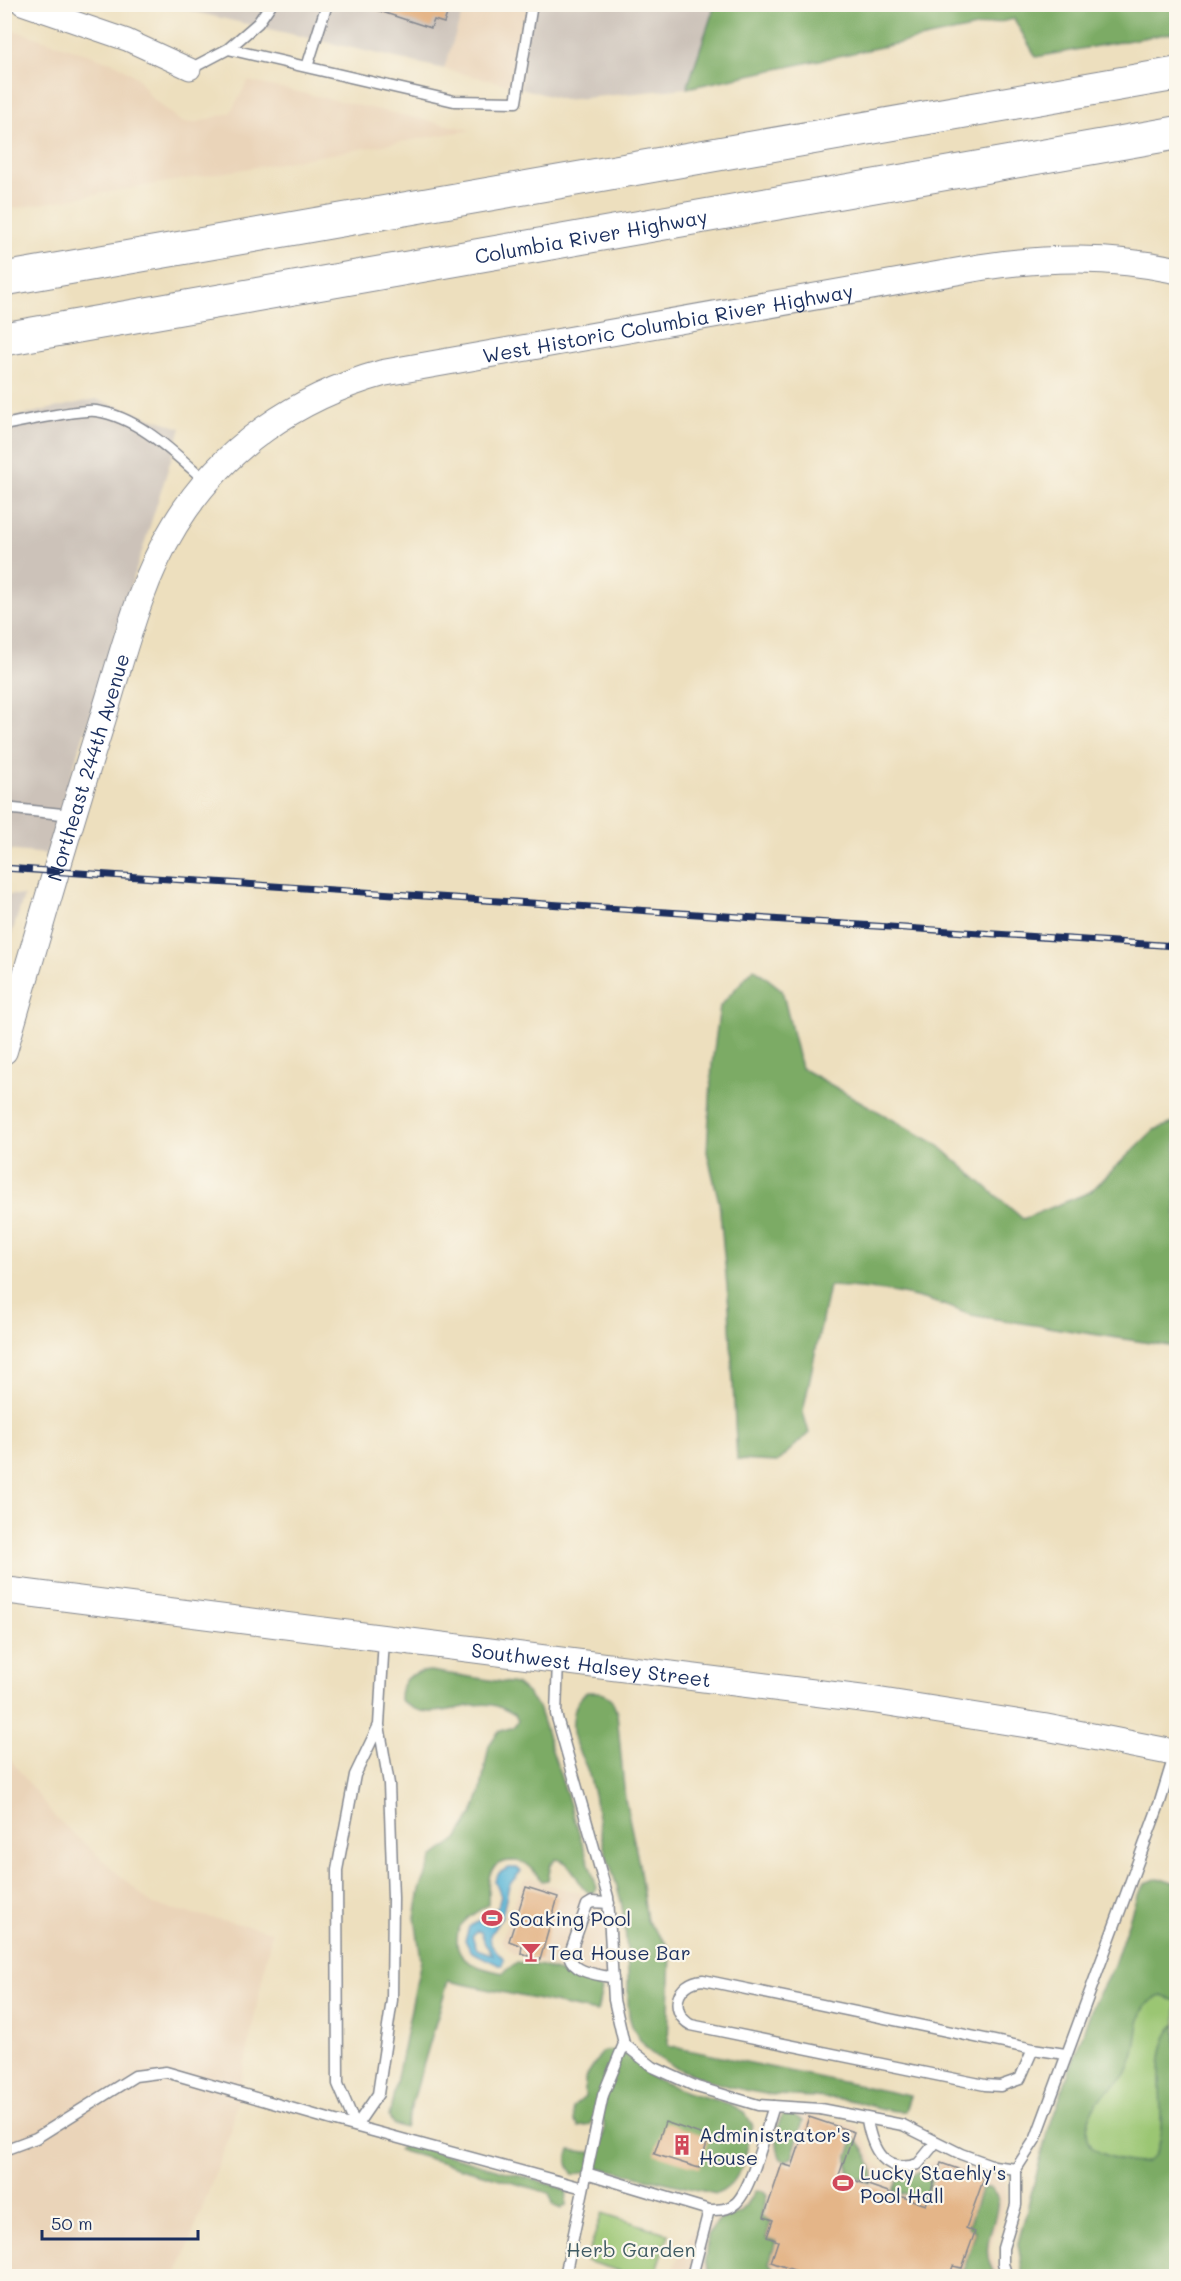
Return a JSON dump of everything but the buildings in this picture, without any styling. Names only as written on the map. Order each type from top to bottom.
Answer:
[{"type":"highway","points":[[4,279],[1176,74]]},
{"type":"highway","name":"Columbia River Highway","points":[[4,339],[1176,133]]},
{"type":"street","points":[[22,4],[127,40],[190,69]]},
{"type":"street","name":"West Historic Columbia River Highway","points":[[202,488],[247,441],[301,405],[330,390],[383,373],[1026,261],[1088,258],[1124,260],[1176,270]]},
{"type":"street","name":"Northeast 244th Avenue","points":[[4,1051],[72,815],[148,582],[175,524],[202,488]]},
{"type":"street","name":"Southwest Halsey Street","points":[[4,1590],[873,1700],[1044,1727],[1176,1753]]},
{"type":"lane","points":[[190,69],[228,49],[258,23],[271,4]]},
{"type":"lane","points":[[307,67],[327,4]]},
{"type":"lane","points":[[228,49],[454,101],[516,102],[532,4]]},
{"type":"lane","points":[[4,425],[95,411],[132,423],[167,448],[202,488]]},
{"type":"lane","points":[[4,808],[72,815]]},
{"type":"lane","points":[[356,2126],[378,2094],[392,2000],[393,1898],[389,1784],[379,1725],[384,1638]]},
{"type":"lane","points":[[558,1661],[556,1714],[609,1903],[618,2026],[624,2043],[634,2054],[674,2078],[742,2101],[820,2109],[905,2126],[936,2142],[994,2166],[1016,2169]]},
{"type":"lane","points":[[356,2126],[338,2084],[337,1870],[355,1775],[379,1725]]},
{"type":"lane","points":[[1007,2277],[1003,2264],[1003,2248],[1016,2205],[1016,2169],[1036,2138],[1176,1753]]},
{"type":"lane","points":[[609,1903],[592,1902],[587,1905],[569,1956],[576,1967],[583,1971],[613,1978]]},
{"type":"lane","points":[[1033,2049],[1020,2079],[1000,2086],[985,2085],[691,2025],[680,2016],[677,2001],[683,1988],[695,1981],[703,1980],[1065,2054]]},
{"type":"lane","points":[[565,2277],[603,2096],[624,2043]]},
{"type":"lane","points":[[4,2150],[36,2138],[129,2079],[148,2072],[183,2075],[356,2126],[583,2188]]},
{"type":"lane","points":[[586,2173],[709,2210],[723,2210],[735,2203],[746,2190],[774,2106]]},
{"type":"lane","points":[[867,2120],[876,2152],[885,2162],[896,2167],[918,2164],[936,2142]]},
{"type":"lane","points":[[692,2277],[709,2210]]},
{"type":"shaded area","points":[[528,4],[521,88],[444,69],[465,5]]},
{"type":"shaded area","points":[[164,5],[465,5],[444,69]]},
{"type":"shaded area","points":[[528,5],[715,5],[687,88],[564,100],[521,88]]},
{"type":"shaded area","points":[[5,27],[117,64],[138,78],[151,97],[181,122],[194,123],[230,113],[248,81],[471,130],[5,210]]},
{"type":"shaded area","points":[[96,399],[181,428],[46,854],[5,850],[4,419]]},
{"type":"shaded area","points":[[4,894],[24,896],[5,955]]},
{"type":"shaded area","points":[[4,1751],[55,1817],[153,1905],[272,1931],[231,2131],[177,2276],[5,2276]]},
{"type":"shaded area","points":[[532,1877],[545,1884],[604,1899],[609,1986],[513,1954],[501,1940],[523,1881]]},
{"type":"shaded area","points":[[778,2111],[803,2112],[857,2126],[876,2164],[890,2173],[903,2173],[942,2158],[1006,2180],[1006,2196],[990,2250],[1000,2276],[670,2276],[693,2230],[736,2211],[748,2198],[760,2176]]},
{"type":"green space","points":[[715,5],[1176,5],[1176,32],[1036,57],[1014,19],[687,88]]},
{"type":"green space","points":[[754,968],[782,990],[801,1068],[938,1145],[1023,1219],[1090,1192],[1154,1130],[1176,1122],[1176,1347],[970,1315],[935,1302],[901,1294],[829,1286],[803,1412],[809,1433],[777,1462],[737,1460],[729,1307],[719,1202],[707,1152],[712,1064],[720,1006]]},
{"type":"green space","points":[[430,1671],[516,1684],[538,1707],[597,1888],[595,1892],[589,1893],[571,1868],[556,1859],[551,1864],[548,1880],[542,1881],[525,1863],[502,1862],[492,1870],[489,1876],[488,1905],[469,1917],[460,1928],[457,1940],[461,1955],[473,1964],[503,1973],[517,1962],[542,1966],[602,1989],[597,2012],[448,1981],[405,2128],[393,2124],[389,2117],[421,1960],[415,1917],[420,1890],[433,1857],[457,1839],[473,1814],[480,1794],[489,1745],[498,1732],[513,1727],[518,1721],[515,1715],[493,1705],[481,1704],[435,1712],[412,1708],[400,1700],[402,1686],[407,1678],[416,1673]]},
{"type":"green space","points":[[587,1692],[599,1692],[611,1698],[617,1713],[625,1799],[639,1864],[647,1921],[671,1949],[668,2046],[910,2096],[905,2111],[891,2111],[855,2101],[766,2094],[736,2088],[701,2078],[669,2064],[655,2055],[638,2037],[630,2020],[628,2004],[626,1940],[621,1900],[603,1844],[589,1775],[574,1735],[573,1721],[576,1707]]},
{"type":"green space","points":[[1158,1878],[1176,1884],[1176,2001],[1162,1996],[1153,1999],[1142,2012],[1133,2057],[1128,2070],[1124,2077],[1098,2101],[1090,2117],[1087,2134],[1094,2148],[1101,2153],[1122,2160],[1134,2163],[1145,2162],[1155,2154],[1160,2140],[1161,2057],[1166,2039],[1176,2024],[1176,2276],[1023,2276],[1018,2243],[1047,2134],[1093,2005],[1114,1965],[1137,1896],[1146,1883]]},
{"type":"green space","points":[[1136,1985],[1176,2001],[1176,2276],[1035,2276],[1103,1993]]},
{"type":"green space","points":[[614,2050],[625,2054],[653,2078],[686,2092],[730,2104],[744,2112],[752,2124],[746,2155],[738,2174],[725,2189],[716,2194],[602,2168],[573,2175],[568,2163],[570,2150],[595,2153],[602,2141],[604,2122],[602,2118],[593,2119],[590,2125],[579,2127],[574,2121],[573,2107],[585,2097],[585,2078],[602,2052]]},
{"type":"green space","points":[[784,2114],[791,2114],[803,2121],[792,2157],[786,2161],[781,2159],[777,2142],[779,2123]]},
{"type":"green space","points":[[854,2138],[862,2146],[871,2165],[871,2183],[854,2177],[848,2171],[848,2155]]},
{"type":"green space","points":[[409,2144],[559,2187],[567,2192],[566,2205],[561,2209],[554,2206],[549,2193],[399,2150],[403,2145]]},
{"type":"green space","points":[[936,2166],[925,2201],[893,2191],[897,2181],[901,2178]]},
{"type":"green space","points":[[982,2188],[990,2188],[998,2198],[988,2247],[990,2266],[996,2276],[952,2276],[955,2268],[964,2270],[976,2231],[968,2227]]},
{"type":"green space","points":[[756,2190],[763,2191],[767,2196],[761,2217],[771,2221],[766,2238],[776,2241],[769,2263],[781,2276],[713,2276],[705,2260],[708,2235],[719,2220],[741,2212]]},
{"type":"green space","name":"Herb Garden","points":[[602,2213],[669,2234],[655,2276],[637,2276],[586,2261]]},
{"type":"water","name":"Soaking Pool","points":[[508,1868],[517,1868],[521,1871],[509,1885],[502,1916],[490,1935],[491,1945],[504,1959],[502,1965],[472,1952],[465,1941],[469,1927],[498,1907],[501,1896],[495,1881],[499,1873]],"holes":[[[477,1931],[481,1932],[485,1944],[493,1955],[477,1949],[472,1936]]]},
{"type":"railway","points":[[4,868],[1176,946]]},
{"type":"place","name":"Soaking Pool","points":[[492,1918]]},
{"type":"place","name":"Tea House Bar","points":[[531,1952]]},
{"type":"place","name":"Administrator's House","points":[[682,2145]]},
{"type":"place","name":"Lucky Staehly's Pool Hall","points":[[843,2183]]}]
